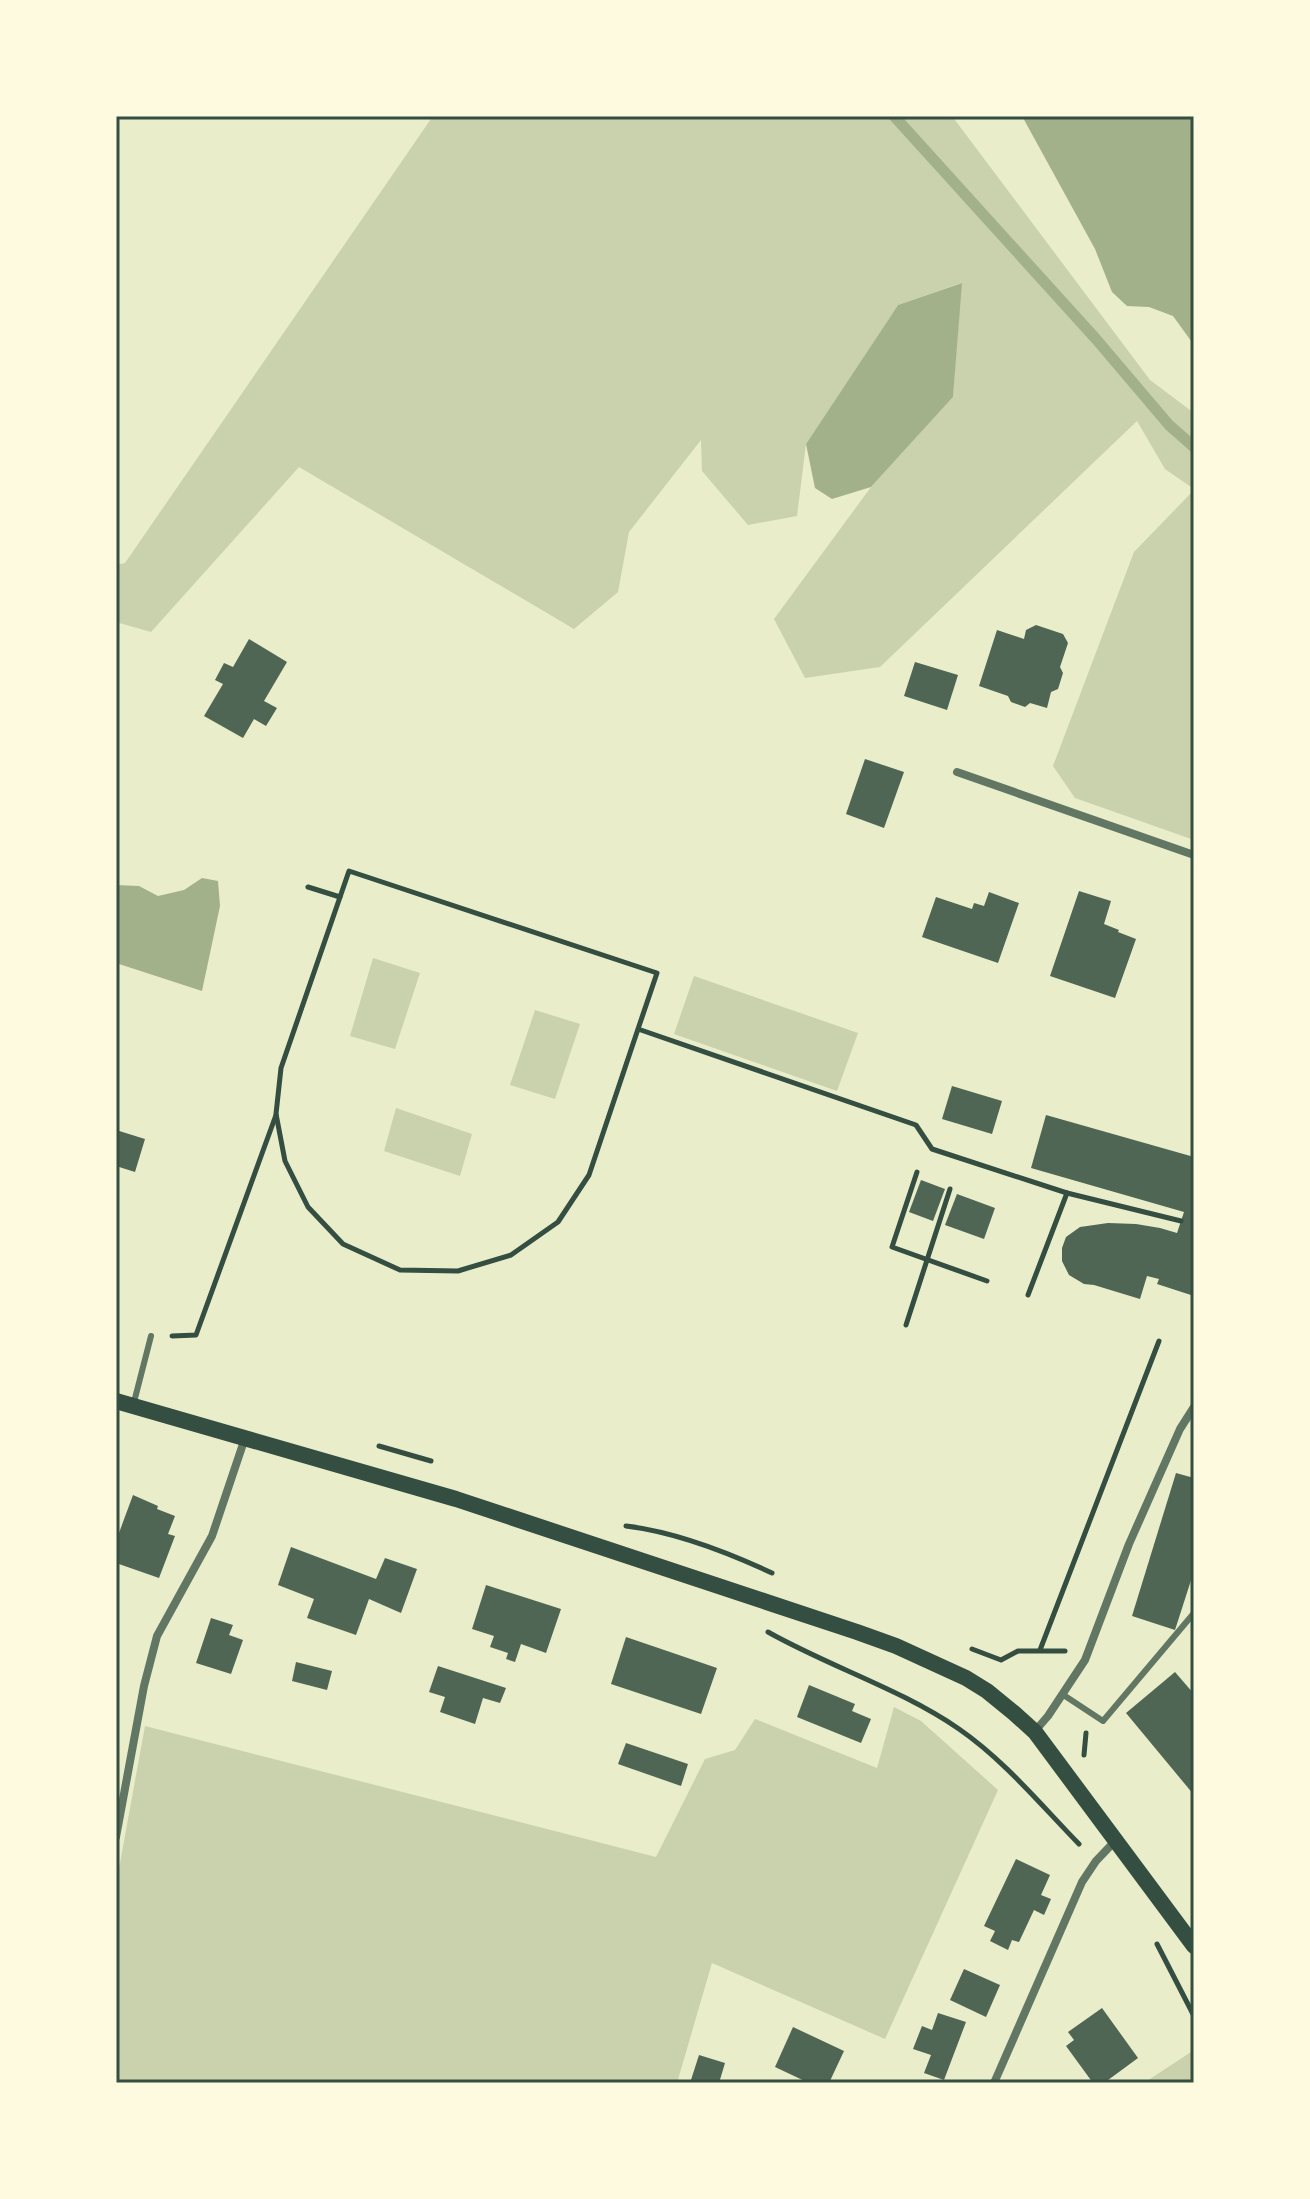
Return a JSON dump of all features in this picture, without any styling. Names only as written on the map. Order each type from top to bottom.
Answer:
[{"type":"main road","points":[[116,1401],[456,1499],[870,1636],[966,1678],[987,1691],[1035,1732],[1194,1946]]},
{"type":"street","points":[[957,772],[1194,855]]},
{"type":"street","points":[[1035,1732],[1085,1660],[1129,1544],[1180,1429],[1194,1407]]},
{"type":"street","points":[[116,1837],[144,1686],[157,1636],[212,1536],[245,1437]]},
{"type":"street","points":[[994,2083],[1082,1882],[1116,1840]]},
{"type":"lane","points":[[133,1406],[151,1336]]},
{"type":"lane","points":[[1062,1694],[1103,1721],[1194,1613]]},
{"type":"path","points":[[151,1336],[196,1335],[276,1114],[281,1068],[349,871],[657,973],[589,1175],[558,1222],[511,1255],[458,1271],[400,1270],[343,1244],[308,1207],[285,1161],[276,1114]]},
{"type":"path","points":[[308,887],[340,897]]},
{"type":"path","points":[[638,1029],[916,1125],[932,1149],[1067,1193],[1181,1221]]},
{"type":"path","points":[[917,1172],[892,1247],[987,1281]]},
{"type":"path","points":[[906,1325],[950,1189]]},
{"type":"path","points":[[1028,1295],[1067,1193]]},
{"type":"path","points":[[1040,1650],[1159,1341]]},
{"type":"path","points":[[765,1630],[920,1705],[961,1730],[1004,1767],[1079,1844]]},
{"type":"path","points":[[1155,1939],[1194,2016]]},
{"type":"shaded area","points":[[433,116],[952,116],[1150,380],[1194,413],[1194,489],[1165,469],[1137,421],[880,667],[805,678],[774,619],[871,487],[953,397],[961,283],[898,305],[806,444],[797,516],[748,525],[702,471],[701,440],[629,532],[618,592],[574,629],[299,467],[151,632],[116,622],[116,565],[125,563]]},
{"type":"shaded area","points":[[1022,116],[1194,116],[1194,345],[1173,316],[1149,307],[1127,306],[1112,292],[1095,249]]},
{"type":"shaded area","points":[[962,283],[953,397],[871,487],[832,499],[815,488],[806,444],[898,305]]},
{"type":"shaded area","points":[[1194,490],[1194,840],[1075,798],[1053,766],[1134,552]]},
{"type":"shaded area","points":[[202,878],[218,881],[220,906],[202,991],[116,963],[116,885],[139,886],[158,896],[184,890]]},
{"type":"shaded area","points":[[373,958],[420,973],[395,1049],[350,1036]]},
{"type":"shaded area","points":[[694,976],[858,1033],[837,1091],[674,1034]]},
{"type":"shaded area","points":[[535,1010],[580,1024],[555,1099],[510,1085]]},
{"type":"shaded area","points":[[396,1108],[472,1134],[460,1176],[384,1151]]},
{"type":"shaded area","points":[[894,1707],[921,1721],[998,1790],[885,2039],[712,1963],[677,2083],[116,2083],[116,1885],[145,1726],[656,1857],[705,1759],[735,1750],[755,1719],[877,1768]]},
{"type":"shaded area","points":[[1194,2050],[1194,2083],[1144,2083]]},
{"type":"building","points":[[1036,625],[1063,634],[1068,643],[1060,667],[1063,673],[1058,689],[1051,692],[1047,708],[1030,703],[1025,707],[1011,702],[1008,696],[979,686],[997,630],[1024,639],[1026,630]]},
{"type":"building","points":[[249,639],[287,662],[264,701],[277,708],[266,726],[254,719],[243,738],[204,716],[223,684],[215,680],[224,663],[233,667]]},
{"type":"building","points":[[915,662],[958,675],[947,710],[904,696]]},
{"type":"building","points":[[865,759],[904,772],[884,828],[846,814]]},
{"type":"building","points":[[1079,891],[1111,901],[1104,924],[1136,939],[1115,998],[1050,976]]},
{"type":"building","points":[[989,892],[1019,903],[998,963],[922,937],[936,897],[972,909],[974,903],[984,906]]},
{"type":"building","points":[[952,1086],[1002,1101],[992,1134],[942,1119]]},
{"type":"building","points":[[1046,1115],[1194,1157],[1194,1296],[1157,1284],[1159,1279],[1147,1276],[1140,1299],[1084,1284],[1069,1275],[1062,1261],[1062,1248],[1066,1237],[1080,1227],[1108,1223],[1136,1224],[1177,1233],[1184,1212],[1031,1168]]},
{"type":"building","points":[[116,1130],[145,1139],[135,1172],[116,1166]]},
{"type":"building","points":[[921,1180],[945,1189],[933,1221],[909,1212]]},
{"type":"building","points":[[957,1194],[995,1208],[984,1239],[945,1225]]},
{"type":"building","points":[[1176,1473],[1194,1478],[1194,1571],[1175,1630],[1132,1616]]},
{"type":"building","points":[[133,1495],[175,1516],[168,1534],[175,1536],[159,1578],[116,1563],[116,1541]]},
{"type":"building","points":[[291,1547],[376,1579],[385,1558],[417,1569],[401,1613],[369,1599],[356,1635],[307,1618],[314,1599],[278,1585]]},
{"type":"building","points":[[486,1585],[561,1609],[546,1653],[521,1644],[515,1662],[506,1659],[508,1653],[490,1647],[494,1636],[472,1629]]},
{"type":"building","points":[[211,1618],[233,1625],[229,1635],[243,1640],[231,1674],[196,1663]]},
{"type":"building","points":[[626,1637],[717,1668],[701,1714],[611,1684]]},
{"type":"building","points":[[296,1662],[332,1671],[327,1690],[292,1681]]},
{"type":"building","points":[[438,1666],[506,1688],[500,1703],[483,1698],[475,1724],[440,1712],[445,1697],[429,1692]]},
{"type":"building","points":[[1175,1672],[1194,1694],[1194,1795],[1126,1713]]},
{"type":"building","points":[[809,1685],[855,1704],[852,1711],[871,1719],[861,1743],[797,1717]]},
{"type":"building","points":[[626,1743],[688,1764],[681,1786],[618,1764]]},
{"type":"building","points":[[1016,1859],[1050,1875],[1041,1895],[1051,1899],[1044,1915],[1034,1910],[1019,1942],[1012,1940],[1008,1950],[990,1941],[995,1931],[984,1926]]},
{"type":"building","points":[[964,1969],[1000,1985],[986,2017],[950,2000]]},
{"type":"building","points":[[1102,2008],[1138,2058],[1104,2083],[1093,2083],[1066,2046],[1074,2040],[1068,2032]]},
{"type":"building","points":[[938,2013],[966,2022],[944,2080],[924,2073],[931,2055],[913,2049],[922,2026],[932,2030]]},
{"type":"building","points":[[793,2027],[844,2051],[829,2083],[809,2083],[775,2067]]},
{"type":"building","points":[[699,2055],[725,2063],[719,2083],[690,2083]]},
{"type":"waterway","points":[[894,116],[1096,339],[1169,425],[1194,447]]}]
